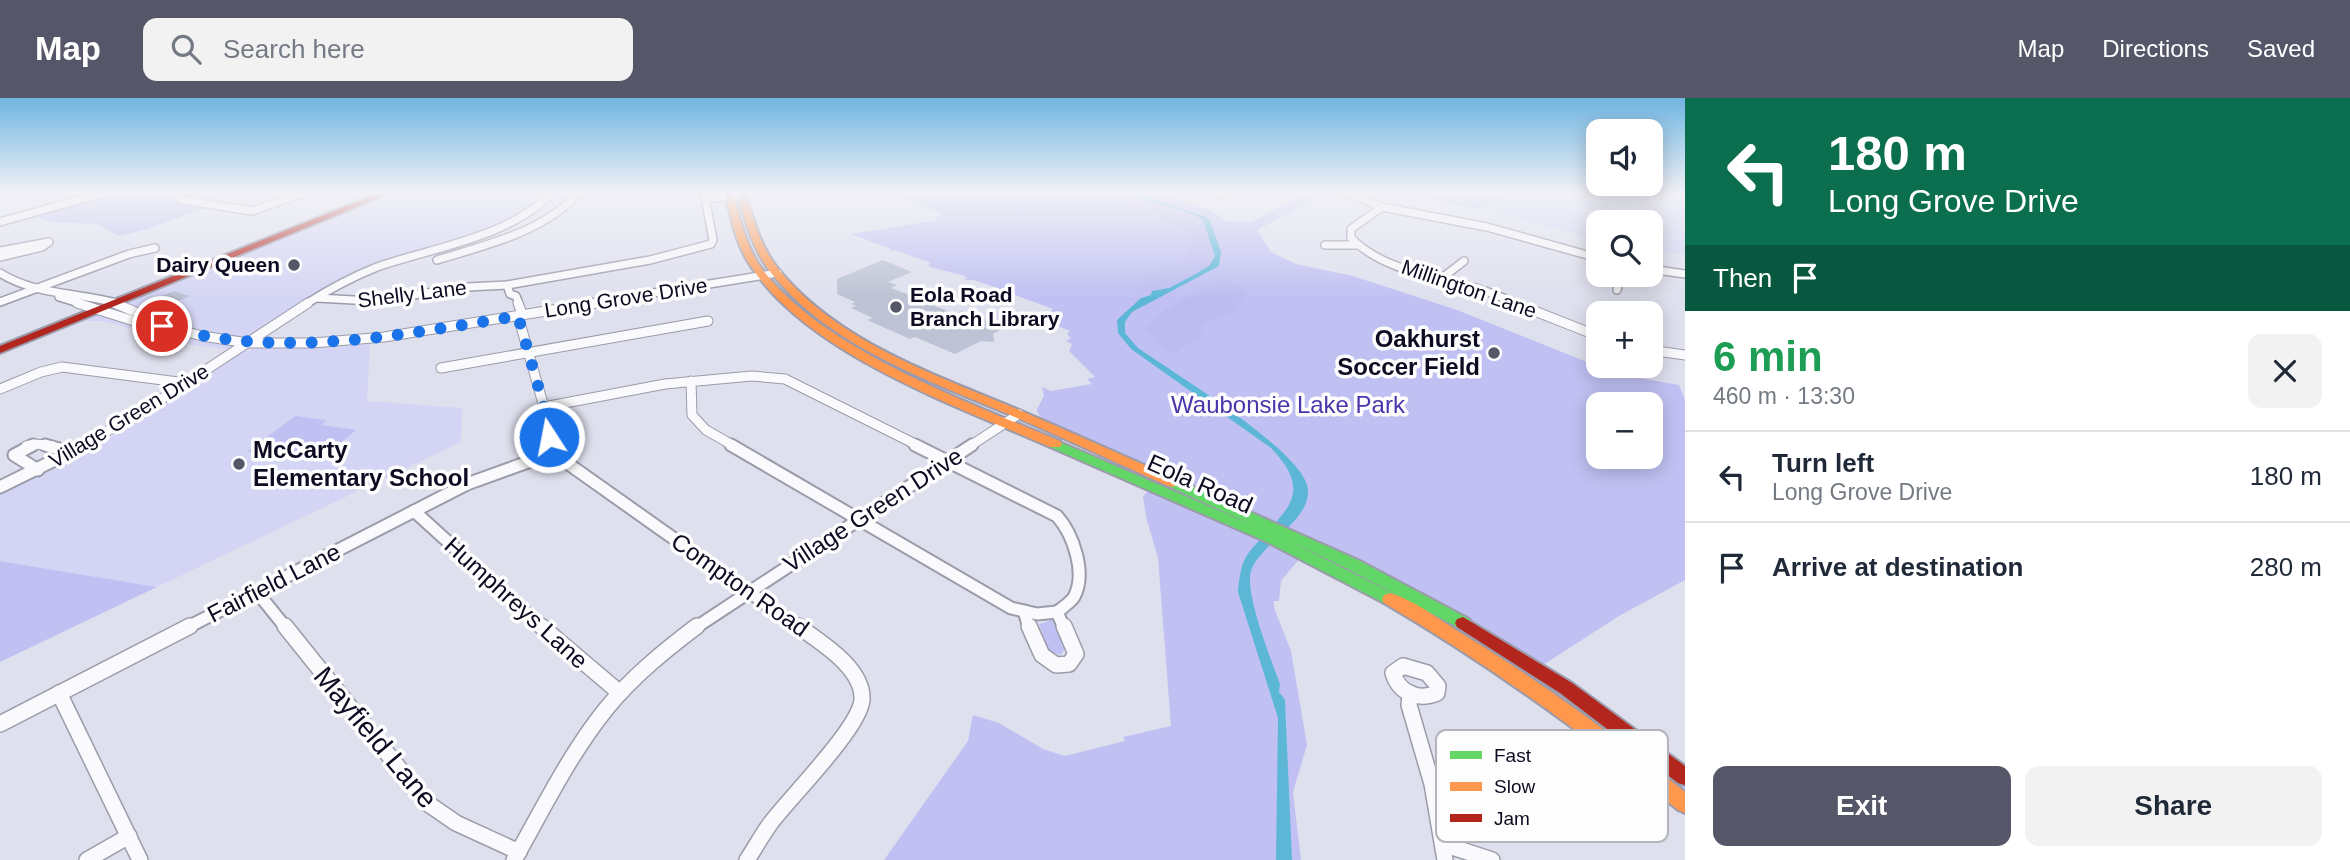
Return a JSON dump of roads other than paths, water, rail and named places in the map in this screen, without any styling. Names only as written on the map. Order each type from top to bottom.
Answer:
[{"type":"main road","points":[[0,350],[296,228]]},
{"type":"main road","name":"Eola Road","points":[[740,228],[742,242],[762,276],[804,315],[854,349],[903,374],[1013,418],[1293,544],[1385,580],[1469,626],[1572,693],[1622,730]]},
{"type":"main road","name":"Eola Road","points":[[750,228],[758,246],[778,274],[818,311],[863,341],[1013,418]]},
{"type":"main road","points":[[0,342],[101,306]]},
{"type":"main road","name":"Eola Road","points":[[1293,544],[1483,656],[1592,730]]},
{"type":"main road","name":"Eola Road","points":[[1668,764],[1685,777]]},
{"type":"main road","name":"Eola Road","points":[[1668,790],[1685,804]]},
{"type":"street","name":"Village Green Drive","points":[[0,487],[73,453],[317,298],[374,268],[491,228]]},
{"type":"street","points":[[437,260],[525,228]]},
{"type":"street","name":"Shelly Lane","points":[[317,298],[372,301],[460,288],[509,289],[709,246],[713,240],[711,228]]},
{"type":"street","points":[[1353,228],[1349,234],[1356,245]]},
{"type":"street","points":[[1487,228],[1586,255]]},
{"type":"street","name":"Shelly Lane","points":[[460,240],[477,247]]},
{"type":"street","points":[[0,251],[49,242],[41,247],[0,257]]},
{"type":"street","points":[[1325,245],[1356,245]]},
{"type":"street","name":"Millington Lane","points":[[1356,245],[1383,260],[1487,292],[1586,331]]},
{"type":"street","points":[[0,302],[129,254],[155,248]]},
{"type":"street","points":[[1442,278],[1464,261]]},
{"type":"street","points":[[1663,271],[1685,274]]},
{"type":"street","name":"Long Grove Drive","points":[[0,273],[12,280],[101,306],[134,321],[142,320],[202,336],[248,343],[313,343],[368,339],[778,274]]},
{"type":"street","points":[[509,289],[506,296],[511,313],[518,316],[544,407],[553,453]]},
{"type":"street","name":"Long Grove Drive","points":[[62,294],[59,297],[145,316],[142,320]]},
{"type":"street","points":[[441,368],[708,321]]},
{"type":"street","points":[[1663,352],[1685,355]]},
{"type":"street","points":[[0,389],[41,372],[62,368],[186,383]]},
{"type":"street","points":[[544,407],[691,381],[752,376],[785,379],[1050,511],[1068,527],[1075,540],[1074,597],[1057,612],[1037,614],[1011,608],[700,426],[692,415],[691,381]]},
{"type":"street","name":"Village Green Drive","points":[[517,856],[571,763],[620,693],[682,638],[1013,418]]},
{"type":"street","points":[[38,470],[16,457],[17,451],[42,443],[73,453]]},
{"type":"street","name":"Fairfield Lane","points":[[0,724],[479,479],[553,453]]},
{"type":"street","name":"Compton Road","points":[[553,453],[848,664],[856,677],[862,699],[846,733],[770,824],[747,860]]},
{"type":"street","name":"Humphreys Lane","points":[[414,511],[580,662],[620,693]]},
{"type":"street","name":"Mayfield Lane","points":[[257,592],[427,803],[456,823],[517,856]]},
{"type":"street","points":[[1024,611],[1043,657],[1059,666],[1074,661],[1076,654],[1057,612]]},
{"type":"street","points":[[60,693],[140,860]]},
{"type":"street","points":[[1410,694],[1409,705],[1430,775],[1436,808]]},
{"type":"street","points":[[87,860],[129,836]]},
{"type":"street","points":[[1444,852],[1492,860]]},
{"type":"place","name":"Dairy Queen","points":[[294,265]]},
{"type":"place","name":"Eola Road Branch Library","points":[[896,307]]},
{"type":"place","name":"Oakhurst Soccer Field","points":[[1494,353]]},
{"type":"place","name":"McCarty Elementary School","points":[[239,464]]},
{"type":"park label","name":"Waubonsie Lake Park","points":[[1288,405]]}]
